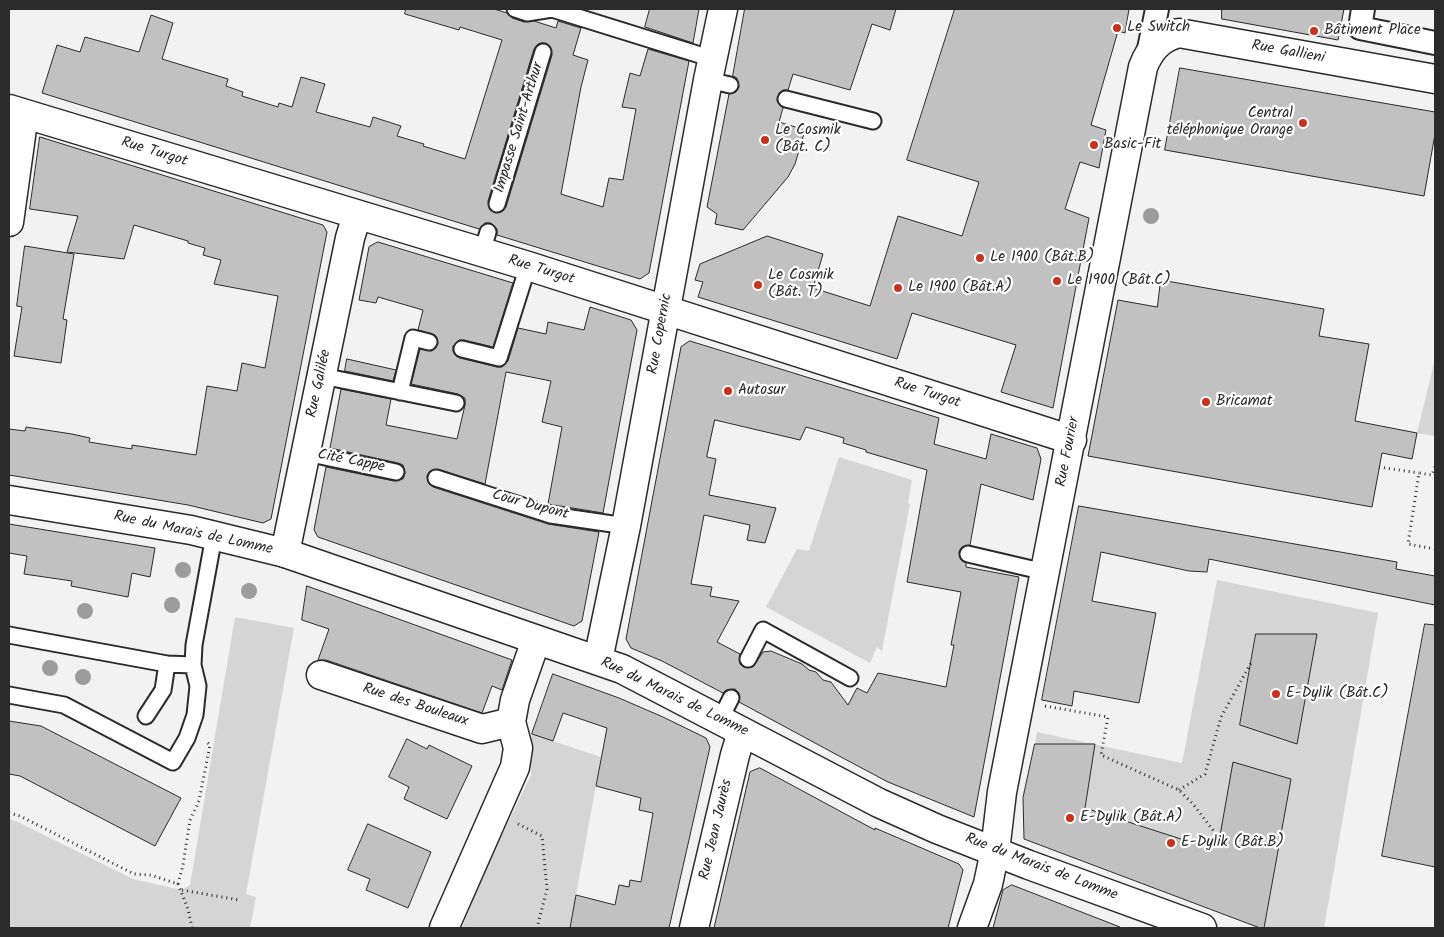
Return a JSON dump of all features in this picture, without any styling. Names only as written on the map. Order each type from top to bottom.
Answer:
[{"type":"street","name":"Rue Copernic","points":[[598,660],[626,526],[665,310],[717,74],[723,9]]},
{"type":"street","points":[[1148,54],[1157,9]]},
{"type":"street","points":[[1364,9],[1360,28],[1435,43]]},
{"type":"street","name":"Rue Gallieni","points":[[1148,54],[1163,39],[1179,33],[1434,70]]},
{"type":"street","name":"Rue Fourier","points":[[972,928],[988,884],[995,851],[1000,805],[1020,700],[1143,67],[1148,54]]},
{"type":"street","points":[[9,222],[16,111]]},
{"type":"street","name":"Rue Turgot","points":[[16,111],[357,215],[485,242],[528,266],[1072,440]]},
{"type":"street","name":"Rue Galilée","points":[[284,553],[350,238],[357,215]]},
{"type":"street","name":"Rue du Marais de Lomme","points":[[9,500],[191,530],[284,553],[598,660],[731,717],[879,803],[937,829],[1029,865],[1202,928]]},
{"type":"street","points":[[444,928],[515,767],[518,748],[511,722],[515,700],[536,640]]},
{"type":"street","name":"Rue des Bouleaux","points":[[320,675],[482,729],[511,722]]},
{"type":"street","name":"Rue Jean Jaurès","points":[[694,928],[735,755],[731,717]]},
{"type":"lane","points":[[515,9],[527,13],[552,9],[717,74]]},
{"type":"lane","name":"Impasse Saint-Arthur","points":[[497,204],[543,52]]},
{"type":"lane","points":[[786,99],[873,121]]},
{"type":"lane","points":[[462,349],[500,358],[528,266]]},
{"type":"lane","points":[[400,392],[413,338],[429,342]]},
{"type":"lane","points":[[322,376],[456,403]]},
{"type":"lane","name":"Cité Cappe","points":[[306,453],[396,472]]},
{"type":"lane","name":"Cour Dupont","points":[[436,478],[550,515],[626,526]]},
{"type":"lane","points":[[9,695],[64,705],[173,762],[188,738],[195,715],[198,686],[193,665],[194,645],[214,536]]},
{"type":"lane","points":[[968,554],[1046,572]]},
{"type":"lane","points":[[748,659],[763,630],[850,678]]},
{"type":"lane","points":[[9,635],[167,664],[193,665]]},
{"type":"lane","points":[[146,716],[163,690],[167,664]]},
{"type":"path","points":[[1379,467],[1432,475],[1435,468]]},
{"type":"path","points":[[1419,473],[1408,544],[1435,549]]},
{"type":"path","points":[[1179,790],[1205,774],[1221,717],[1251,663]]},
{"type":"path","points":[[1020,700],[1108,717],[1101,755],[1179,790],[1193,804],[1219,838]]},
{"type":"path","points":[[178,884],[190,820],[199,801],[210,744],[191,726]]},
{"type":"path","points":[[495,812],[542,836],[548,889],[537,928]]},
{"type":"path","points":[[9,813],[20,816],[134,874],[152,875],[178,884],[182,890],[192,928]]},
{"type":"path","points":[[182,890],[239,900]]},
{"type":"shaded area","points":[[1435,359],[1435,436],[1417,433]]},
{"type":"shaded area","points":[[839,457],[912,480],[908,503],[910,504],[882,651],[877,647],[870,663],[766,607],[797,549],[809,551]]},
{"type":"shaded area","points":[[1217,580],[1378,613],[1324,928],[1264,928],[1291,779],[1233,762],[1218,847],[1184,840],[1085,808],[1095,744],[1182,763]],"holes":[[[1256,634],[1317,634],[1297,744],[1240,725]]]},
{"type":"shaded area","points":[[235,617],[294,628],[246,894],[256,897],[250,928],[9,928],[9,819],[133,879],[182,890],[190,885]]},
{"type":"shaded area","points":[[1037,732],[1093,744],[1035,744]]},
{"type":"shaded area","points":[[532,734],[601,757],[570,928],[462,928],[485,870],[531,775]]},
{"type":"building","points":[[406,9],[494,9],[524,22],[534,21],[556,28],[558,21],[581,28],[573,55],[588,60],[581,87],[561,194],[603,207],[609,178],[623,180],[636,109],[622,107],[630,73],[640,76],[648,49],[689,61],[649,273],[640,279],[497,235],[497,229],[491,223],[485,223],[479,229],[42,93],[57,45],[80,52],[85,37],[139,52],[151,15],[173,23],[162,59],[228,79],[226,86],[243,92],[242,96],[278,107],[279,103],[292,107],[301,77],[325,84],[316,112],[370,127],[373,117],[401,126],[397,136],[465,159],[502,40],[460,27],[459,30],[405,14]],"holes":[[[546,43],[550,46],[552,55],[506,207],[503,211],[495,213],[490,210],[488,201],[534,49],[537,45]]]},
{"type":"building","points":[[650,9],[699,9],[693,43],[645,27]]},
{"type":"building","points":[[745,9],[896,9],[890,30],[872,24],[850,90],[793,74],[788,90],[783,90],[779,93],[777,101],[783,108],[779,122],[805,130],[795,164],[788,177],[743,230],[715,224],[717,214],[707,207],[729,94],[736,92],[739,87],[737,78],[733,76]]},
{"type":"building","points":[[955,9],[1129,9],[1125,33],[1118,31],[1091,125],[1106,130],[1099,168],[1080,162],[1065,209],[1089,218],[1053,408],[1001,392],[1016,345],[912,313],[897,359],[698,297],[703,282],[695,280],[700,264],[767,236],[823,254],[813,288],[870,306],[898,216],[962,236],[979,182],[907,160]]},
{"type":"building","name":"Bâtiment Place","points":[[1222,9],[1344,9],[1338,40],[1222,19]]},
{"type":"building","name":"Central téléphonique Orange","points":[[1180,68],[1435,112],[1435,134],[1424,196],[1165,150]]},
{"type":"building","points":[[40,137],[323,225],[327,232],[271,519],[263,523],[188,505],[9,475],[9,429],[25,431],[26,427],[90,438],[89,442],[132,449],[132,445],[196,455],[207,386],[237,391],[242,363],[265,368],[278,296],[214,284],[221,260],[203,255],[205,248],[134,225],[124,259],[67,252],[78,216],[30,209]]},
{"type":"building","points":[[378,242],[513,283],[493,347],[459,340],[453,346],[453,351],[460,358],[502,367],[508,361],[518,328],[546,334],[548,322],[584,330],[590,307],[631,320],[637,330],[603,513],[548,504],[562,427],[542,422],[551,381],[506,372],[485,484],[438,469],[430,471],[427,476],[429,484],[433,487],[548,524],[599,532],[582,621],[574,626],[318,537],[314,530],[326,467],[394,481],[403,479],[405,473],[403,465],[398,463],[330,448],[341,389],[391,399],[386,425],[457,439],[465,405],[465,398],[458,394],[411,384],[420,349],[432,351],[438,344],[435,335],[418,330],[423,310],[378,297],[376,303],[359,300],[369,247]]},
{"type":"building","points":[[25,246],[74,254],[63,319],[67,320],[61,363],[14,356],[22,307],[17,306]]},
{"type":"building","points":[[1161,280],[1324,309],[1319,336],[1369,344],[1355,421],[1417,433],[1412,459],[1382,453],[1372,507],[1088,456],[1118,300],[1157,307]]},
{"type":"building","points":[[690,341],[939,418],[934,444],[986,459],[991,434],[1037,448],[1041,459],[1033,500],[981,484],[970,545],[962,547],[959,552],[961,560],[966,563],[966,567],[1019,577],[974,817],[888,782],[841,757],[739,702],[739,693],[735,689],[726,690],[723,693],[662,661],[631,648],[626,639],[681,347]],"holes":[[[715,420],[800,440],[806,427],[844,438],[843,443],[866,450],[866,452],[927,470],[907,582],[961,592],[951,645],[954,645],[946,687],[878,673],[867,693],[857,688],[848,705],[831,682],[823,680],[816,672],[809,670],[802,664],[771,651],[763,652],[753,667],[744,667],[740,664],[740,654],[717,642],[739,601],[710,596],[712,587],[691,584],[704,515],[750,525],[747,540],[765,543],[776,508],[709,495],[716,459],[707,457]]]},
{"type":"building","points":[[347,359],[396,370],[393,381],[345,371]]},
{"type":"building","points":[[1079,506],[1397,562],[1396,569],[1435,576],[1435,605],[1209,559],[1207,572],[1189,571],[1101,552],[1092,601],[1156,613],[1139,703],[1074,691],[1072,706],[1042,700]]},
{"type":"building","points":[[9,524],[155,548],[150,577],[132,573],[128,597],[71,586],[72,581],[24,574],[27,556],[9,553]]},
{"type":"building","points":[[307,586],[512,660],[502,690],[492,686],[482,713],[326,660],[318,660],[329,629],[302,620]]},
{"type":"building","points":[[1425,624],[1435,625],[1435,867],[1382,856]]},
{"type":"building","name":"E-Dylik (Bât.C)","points":[[1256,634],[1317,634],[1297,744],[1240,725]]},
{"type":"building","points":[[553,674],[619,698],[706,738],[710,747],[669,928],[570,928],[576,895],[615,905],[619,885],[629,887],[630,880],[641,882],[653,813],[639,810],[641,798],[596,786],[607,728],[563,713],[553,741],[532,734]]},
{"type":"building","points":[[9,721],[41,726],[181,798],[155,846],[20,776],[9,774]]},
{"type":"building","points":[[407,739],[427,749],[429,745],[472,766],[447,819],[404,799],[409,787],[389,777]]},
{"type":"building","points":[[1035,744],[1095,744],[1085,808],[1184,840],[1218,847],[1233,762],[1291,779],[1264,928],[1024,839],[1023,798]]},
{"type":"building","points":[[760,768],[875,830],[875,828],[959,864],[963,870],[948,928],[714,928],[750,772]]},
{"type":"building","points":[[368,824],[431,852],[408,908],[366,890],[370,879],[348,870]]},
{"type":"building","points":[[1012,885],[1120,928],[993,928],[1003,890]]},
{"type":"place","name":"Le Switch","points":[[1117,28]]},
{"type":"place","name":"Bâtiment Place","points":[[1314,31]]},
{"type":"place","name":"Central téléphonique Orange","points":[[1303,123]]},
{"type":"place","name":"Le Cosmik (Bât. C)","points":[[765,140]]},
{"type":"place","name":"Basic-Fit","points":[[1094,145]]},
{"type":"place","name":"Le 1900 (Bât.B)","points":[[980,258]]},
{"type":"place","name":"Le 1900 (Bât.C)","points":[[1057,281]]},
{"type":"place","name":"Le Cosmik (Bât. T)","points":[[758,285]]},
{"type":"place","name":"Le 1900 (Bât.A)","points":[[898,288]]},
{"type":"place","name":"Autosur","points":[[728,391]]},
{"type":"place","name":"Bricamat","points":[[1206,402]]},
{"type":"place","name":"E-Dylik (Bât.C)","points":[[1276,694]]},
{"type":"place","name":"E-Dylik (Bât.A)","points":[[1070,818]]},
{"type":"place","name":"E-Dylik (Bât.B)","points":[[1171,843]]}]
